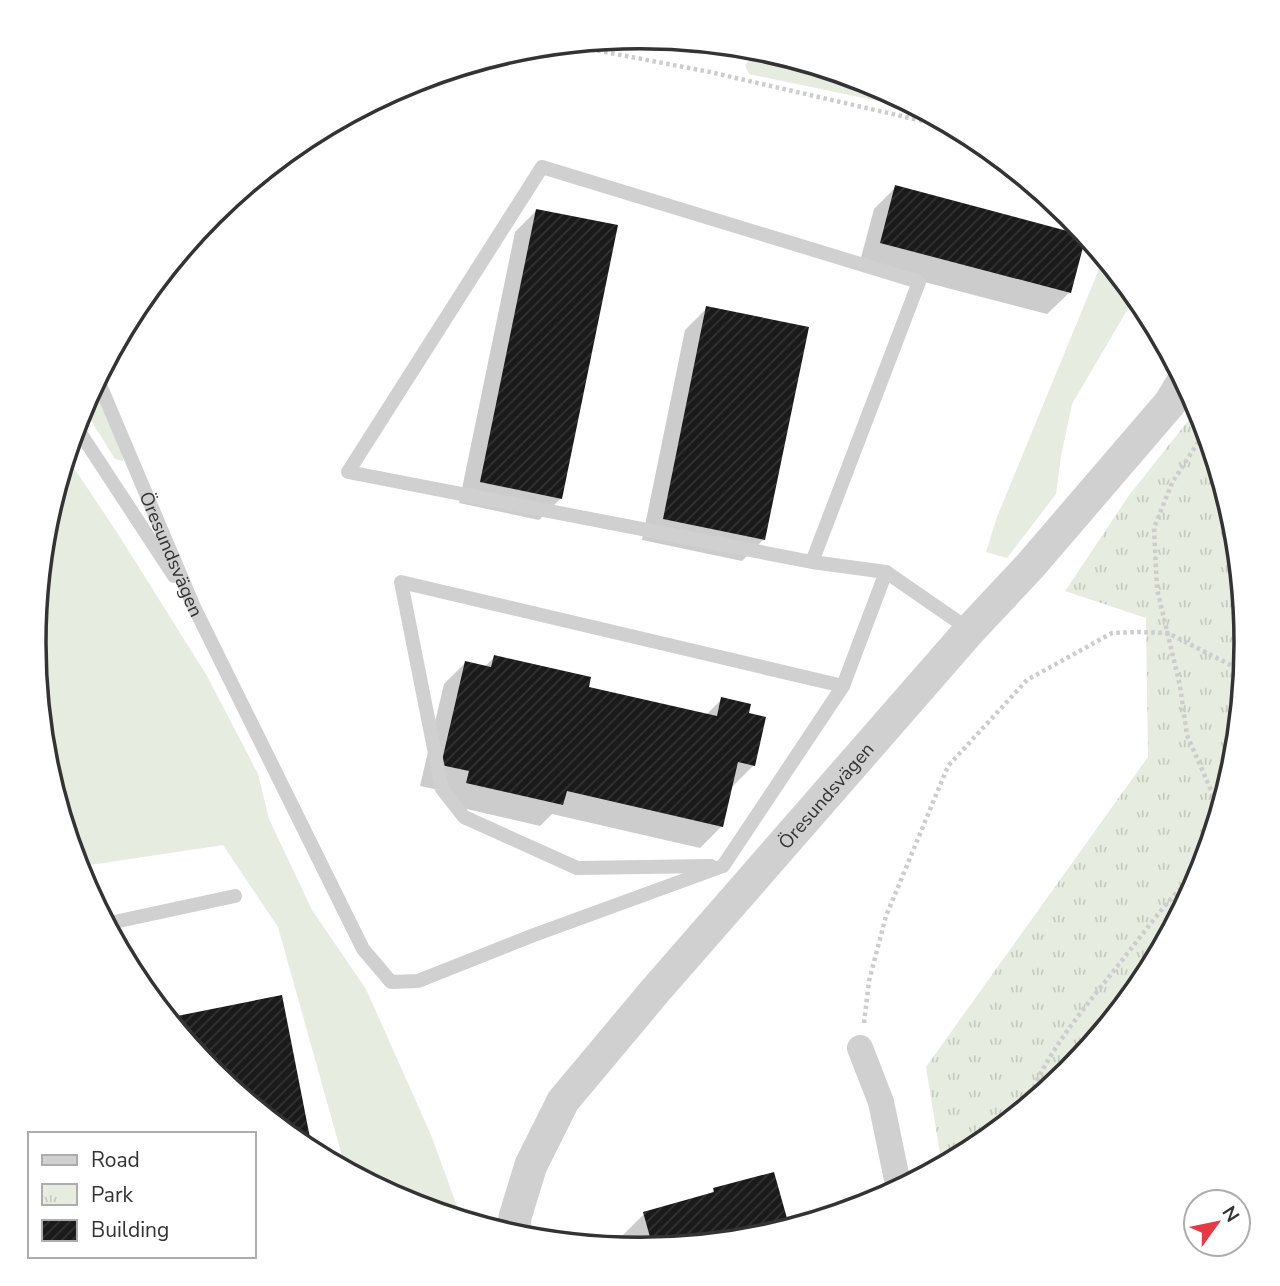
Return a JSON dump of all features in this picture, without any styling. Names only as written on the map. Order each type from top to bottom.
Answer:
[{"type":"street","name":"Öresundsvägen","points":[[514,1224],[531,1165],[563,1101],[654,991],[970,630],[1030,566],[1170,403],[1178,390]]},
{"type":"street","points":[[860,1048],[881,1102],[897,1179]]},
{"type":"lane","points":[[812,562],[919,282],[542,167],[348,472],[812,562],[886,572],[970,630]]},
{"type":"lane","name":"Öresundsvägen","points":[[102,390],[194,607]]},
{"type":"lane","name":"Öresundsvägen","points":[[83,437],[194,607]]},
{"type":"lane","points":[[194,607],[363,949],[391,982],[418,981],[534,935],[723,866],[842,686],[886,572]]},
{"type":"lane","points":[[723,866],[577,868],[464,817],[442,789],[401,582],[842,686]]},
{"type":"lane","points":[[115,922],[235,895]]},
{"type":"path","points":[[597,50],[710,72],[927,123]]},
{"type":"path","points":[[1199,441],[1172,483],[1154,528],[1157,589],[1180,686],[1187,735],[1214,797]]},
{"type":"path","points":[[860,1048],[869,981],[886,916],[948,766],[1027,680],[1112,633],[1168,633],[1233,667]]},
{"type":"path","points":[[1032,1090],[1073,1020],[1155,916],[1180,890]]},
{"type":"green space","points":[[751,59],[794,69],[831,80],[888,103],[749,74],[745,65]]},
{"type":"green space","points":[[1100,267],[1129,306],[1072,404],[1056,494],[1007,558],[986,552],[997,517]]},
{"type":"green space","points":[[99,398],[121,444],[123,461],[115,459],[90,418]]},
{"type":"green space","points":[[1190,418],[1203,452],[1223,527],[1233,604],[1233,682],[1223,759],[1214,797],[1203,834],[1173,906],[1155,940],[1112,1005],[1087,1035],[1032,1090],[1002,1115],[940,1156],[926,1067],[1148,757],[1146,618],[1065,591],[1130,494]]},
{"type":"green space","points":[[73,466],[207,676],[258,774],[269,819],[312,910],[366,989],[431,1135],[458,1209],[412,1192],[343,1158],[278,927],[223,845],[89,865],[77,834],[57,759],[47,682],[47,604],[51,565],[57,527]]},
{"type":"building","points":[[895,185],[1068,231],[1083,247],[1071,293],[880,243]]},
{"type":"building","points":[[536,209],[618,225],[562,499],[480,482]]},
{"type":"building","points":[[706,306],[809,327],[765,540],[663,519]]},
{"type":"building","points":[[494,655],[591,677],[589,687],[717,716],[721,697],[751,704],[749,713],[766,717],[755,766],[738,762],[723,827],[567,791],[563,805],[466,783],[469,771],[441,765],[465,661],[491,667]]},
{"type":"building","points":[[282,995],[310,1137],[248,1090],[177,1016]]},
{"type":"building","points":[[774,1172],[787,1219],[718,1232],[650,1237],[643,1212],[714,1192],[713,1188]]}]
